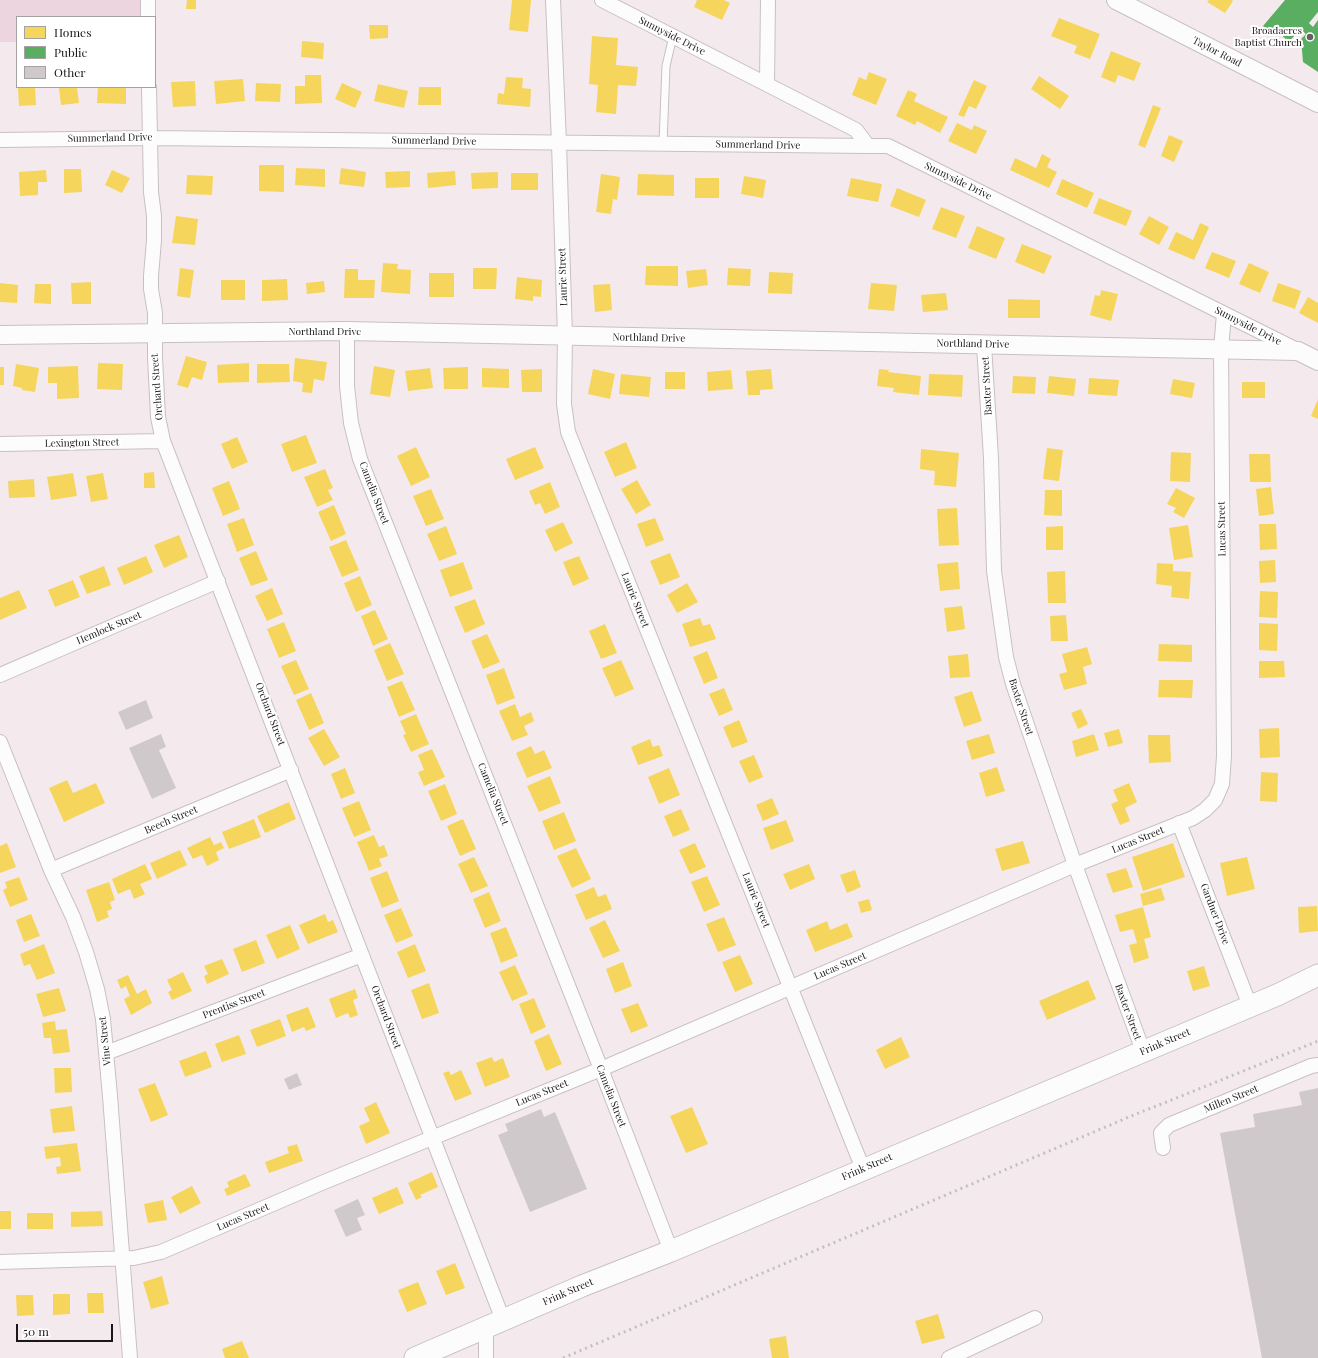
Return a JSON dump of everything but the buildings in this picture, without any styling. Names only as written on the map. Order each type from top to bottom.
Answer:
[{"type":"main road","name":"Frink Street","points":[[415,1358],[1277,995],[1318,975]]},
{"type":"street","points":[[148,0],[148,16]]},
{"type":"street","name":"Laurie Street","points":[[553,0],[560,143],[565,336],[565,418],[573,446],[863,1169]]},
{"type":"street","name":"Sunnyside Drive","points":[[602,0],[856,130],[868,146],[888,146],[1318,361]]},
{"type":"street","points":[[767,84],[768,0]]},
{"type":"street","name":"Taylor Road","points":[[1116,0],[1318,103]]},
{"type":"street","name":"Orchard Street","points":[[149,88],[154,216],[151,276],[155,313],[154,333],[158,417],[164,441],[433,1138],[494,1324]]},
{"type":"street","name":"Summerland Drive","points":[[0,140],[150,138],[868,146]]},
{"type":"street","name":"Lucas Street","points":[[0,1262],[141,1257],[161,1252],[324,1182],[601,1069],[1075,865],[1192,818],[1205,810],[1215,800],[1222,784],[1224,756],[1221,349],[1224,314]]},
{"type":"street","name":"Northland Drive","points":[[0,335],[347,331],[1298,351]]},
{"type":"street","name":"Camelia Street","points":[[347,331],[347,386],[351,423],[360,460],[601,1069],[670,1251]]},
{"type":"street","name":"Baxter Street","points":[[984,345],[991,458],[994,571],[1006,657],[1013,684],[1075,865],[1143,1051]]},
{"type":"street","name":"Lexington Street","points":[[0,444],[164,441]]},
{"type":"street","name":"Hemlock Street","points":[[0,675],[218,581]]},
{"type":"street","name":"Vine Street","points":[[0,742],[51,870],[73,917],[86,952],[97,989],[103,1019],[130,1358]]},
{"type":"street","name":"Beech Street","points":[[51,870],[290,770]]},
{"type":"street","name":"Gardner Drive","points":[[1179,823],[1250,1006]]},
{"type":"street","name":"Prentiss Street","points":[[106,1053],[362,955]]},
{"type":"street","name":"Millen Street","points":[[1163,1148],[1161,1133],[1169,1125],[1318,1064]]},
{"type":"street","points":[[949,1358],[1035,1318]]},
{"type":"street","points":[[486,1358],[494,1324]]},
{"type":"lane","points":[[663,144],[666,66],[673,36]]},
{"type":"shaded area","points":[[0,0],[142,0],[142,16],[16,16],[16,42],[0,42]]},
{"type":"railway","points":[[563,1358],[1129,1117],[1318,1041]]},
{"type":"place","name":"Broadacres Baptist Church","points":[[1310,37]]}]
